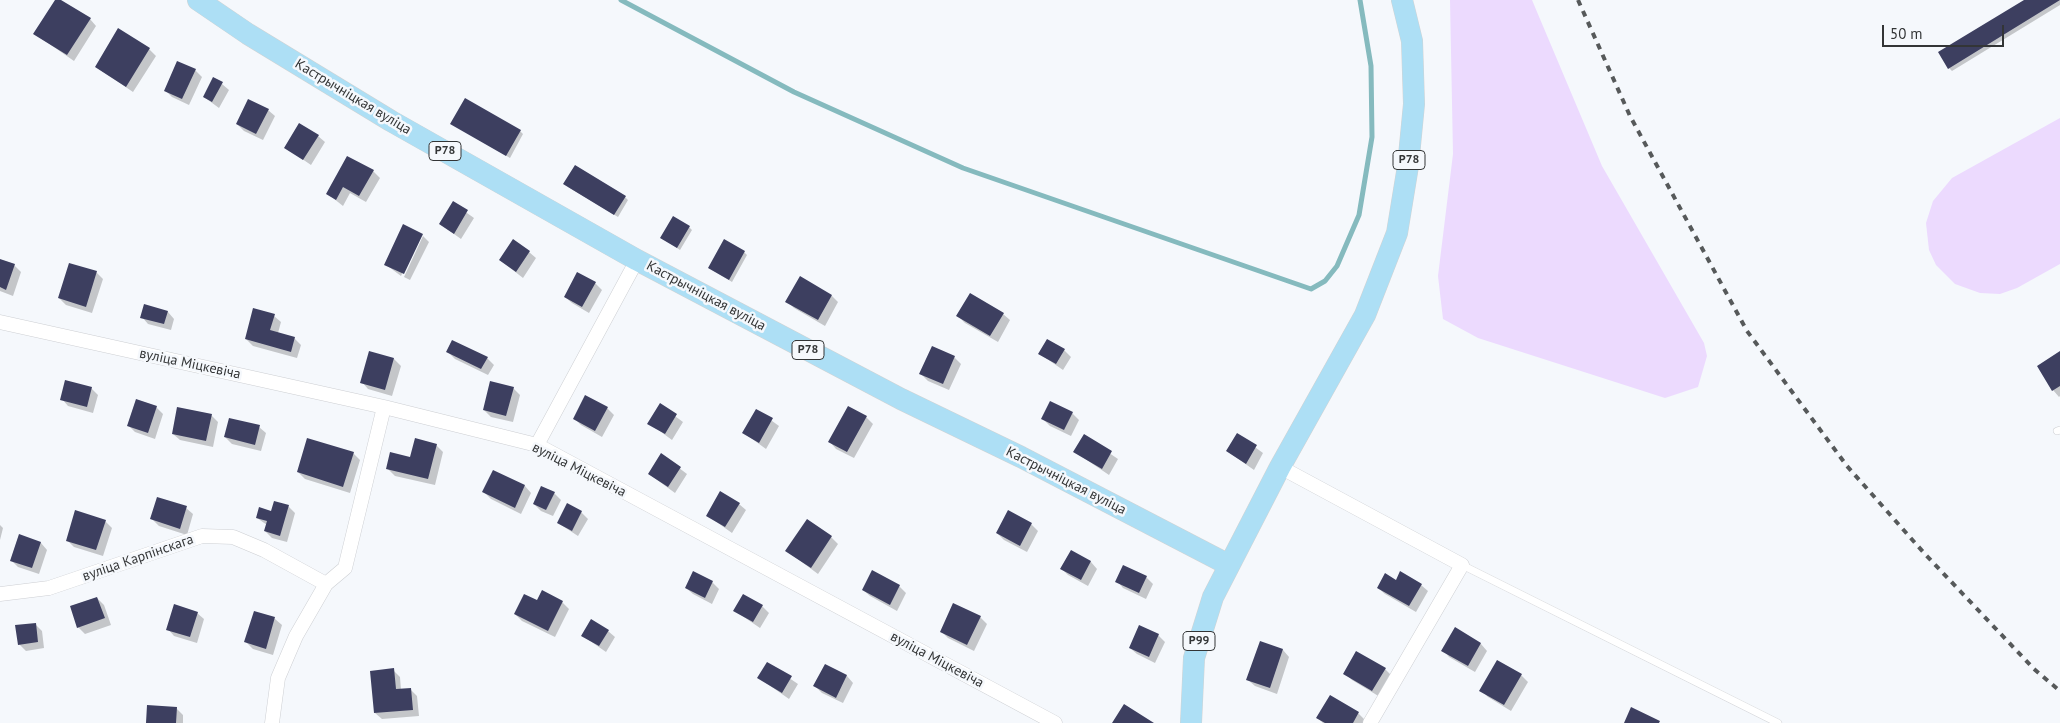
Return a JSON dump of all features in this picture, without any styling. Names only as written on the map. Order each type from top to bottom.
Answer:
[{"type":"main road","name":"Кастрычніцкая вуліца","points":[[198,0],[248,34],[391,121],[637,260],[902,399],[1021,457],[1229,565]]},
{"type":"main road","name":"Р78","points":[[1229,565],[1280,467],[1365,315],[1397,233],[1408,166],[1414,104],[1412,41],[1402,0]]},
{"type":"main road","name":"Р99","points":[[1191,723],[1194,658],[1208,612],[1229,565]]},
{"type":"street","points":[[536,445],[637,260]]},
{"type":"street","name":"вуліца Міцкевіча","points":[[0,322],[384,407],[536,445],[1052,722]]},
{"type":"street","points":[[272,723],[278,678],[296,636],[326,584],[345,568],[384,407]]},
{"type":"street","points":[[1280,467],[1462,565],[1370,723]]},
{"type":"street","name":"вуліца Карпінскага","points":[[0,594],[50,588],[202,536],[233,537],[264,550],[326,584]]},
{"type":"lane","points":[[1462,565],[1778,723]]},
{"type":"shaded area","points":[[1450,0],[1532,0],[1602,166],[1704,343],[1707,356],[1698,387],[1665,398],[1478,338],[1443,319],[1438,276],[1453,154]]},
{"type":"shaded area","points":[[2060,118],[2060,264],[2017,288],[2000,294],[1980,293],[1955,284],[1936,265],[1929,250],[1926,223],[1933,201],[1952,178]]},
{"type":"building","points":[[55,0],[61,0],[91,18],[67,55],[33,34]]},
{"type":"building","points":[[2024,0],[2060,0],[1948,69],[1938,52]]},
{"type":"building","points":[[118,28],[150,48],[126,87],[95,67]]},
{"type":"building","points":[[177,61],[196,69],[182,99],[164,91]]},
{"type":"building","points":[[213,77],[223,82],[212,102],[203,97]]},
{"type":"building","points":[[465,98],[521,130],[506,156],[450,124]]},
{"type":"building","points":[[248,99],[269,109],[256,134],[236,124]]},
{"type":"building","points":[[299,123],[319,135],[303,160],[284,148]]},
{"type":"building","points":[[347,156],[374,170],[359,196],[343,187],[336,200],[326,194]]},
{"type":"building","points":[[575,165],[626,196],[614,215],[563,184]]},
{"type":"building","points":[[453,201],[468,210],[454,234],[439,224]]},
{"type":"building","points":[[673,216],[690,226],[677,248],[660,238]]},
{"type":"building","points":[[403,224],[423,234],[404,274],[384,265]]},
{"type":"building","points":[[513,239],[530,251],[516,272],[499,260]]},
{"type":"building","points":[[724,239],[745,251],[729,280],[708,268]]},
{"type":"building","points":[[0,259],[15,264],[6,290],[0,287]]},
{"type":"building","points":[[69,263],[97,271],[86,307],[58,298]]},
{"type":"building","points":[[577,272],[596,282],[582,307],[564,297]]},
{"type":"building","points":[[800,276],[832,295],[818,320],[785,302]]},
{"type":"building","points":[[970,293],[1004,313],[990,336],[956,316]]},
{"type":"building","points":[[144,304],[168,311],[164,324],[140,318]]},
{"type":"building","points":[[253,308],[275,314],[270,330],[295,337],[291,352],[245,339]]},
{"type":"building","points":[[1047,339],[1065,349],[1056,364],[1038,354]]},
{"type":"building","points":[[452,340],[488,357],[481,369],[446,352]]},
{"type":"building","points":[[932,346],[955,356],[943,384],[919,374]]},
{"type":"building","points":[[369,351],[394,358],[385,390],[360,383]]},
{"type":"building","points":[[2060,351],[2060,386],[2052,391],[2037,366]]},
{"type":"building","points":[[65,380],[92,387],[87,407],[60,400]]},
{"type":"building","points":[[490,381],[514,387],[506,416],[483,410]]},
{"type":"building","points":[[585,395],[608,407],[595,431],[573,419]]},
{"type":"building","points":[[136,399],[157,406],[148,433],[127,426]]},
{"type":"building","points":[[1050,401],[1073,412],[1064,430],[1041,419]]},
{"type":"building","points":[[660,403],[677,414],[665,434],[647,424]]},
{"type":"building","points":[[848,406],[867,416],[847,452],[828,442]]},
{"type":"building","points":[[177,407],[212,414],[206,441],[172,434]]},
{"type":"building","points":[[756,409],[773,418],[759,443],[742,433]]},
{"type":"building","points":[[229,418],[260,425],[255,445],[224,437]]},
{"type":"building","points":[[1237,433],[1257,445],[1246,464],[1226,451]]},
{"type":"building","points":[[1084,434],[1112,451],[1102,469],[1073,452]]},
{"type":"building","points":[[307,438],[354,452],[343,487],[297,472]]},
{"type":"building","points":[[415,438],[437,444],[428,479],[386,469],[390,452],[410,457]]},
{"type":"building","points":[[661,453],[681,467],[668,487],[648,474]]},
{"type":"building","points":[[493,470],[525,485],[515,508],[482,492]]},
{"type":"building","points":[[541,486],[555,492],[546,510],[533,504]]},
{"type":"building","points":[[720,491],[740,503],[725,527],[706,516]]},
{"type":"building","points":[[157,497],[187,506],[180,529],[150,519]]},
{"type":"building","points":[[274,501],[289,505],[280,536],[264,531],[267,521],[256,518],[259,507],[271,511]]},
{"type":"building","points":[[567,503],[582,511],[572,531],[557,523]]},
{"type":"building","points":[[75,510],[106,520],[96,550],[66,541]]},
{"type":"building","points":[[1008,510],[1032,523],[1020,546],[996,533]]},
{"type":"building","points":[[807,519],[832,536],[811,568],[785,551]]},
{"type":"building","points":[[19,534],[41,542],[32,568],[10,561]]},
{"type":"building","points":[[1071,550],[1091,561],[1081,580],[1060,569]]},
{"type":"building","points":[[1123,565],[1147,576],[1139,593],[1115,582]]},
{"type":"building","points":[[872,570],[900,585],[890,605],[862,590]]},
{"type":"building","points":[[693,571],[713,581],[705,598],[685,588]]},
{"type":"building","points":[[1400,571],[1422,584],[1409,606],[1377,588],[1385,573],[1396,580]]},
{"type":"building","points":[[542,590],[563,601],[548,631],[514,614],[524,594],[537,600]]},
{"type":"building","points":[[743,594],[763,605],[753,622],[733,611]]},
{"type":"building","points":[[97,597],[105,618],[77,628],[70,606]]},
{"type":"building","points":[[953,603],[981,616],[967,645],[940,632]]},
{"type":"building","points":[[174,604],[198,612],[190,637],[166,630]]},
{"type":"building","points":[[254,611],[275,617],[266,649],[244,642]]},
{"type":"building","points":[[591,619],[609,630],[599,646],[581,636]]},
{"type":"building","points":[[36,623],[38,642],[18,645],[15,625]]},
{"type":"building","points":[[1139,625],[1159,634],[1149,657],[1129,648]]},
{"type":"building","points":[[1455,627],[1481,643],[1468,666],[1441,651]]},
{"type":"building","points":[[1260,641],[1283,649],[1270,688],[1246,680]]},
{"type":"building","points":[[1356,651],[1386,668],[1372,691],[1343,674]]},
{"type":"building","points":[[1497,660],[1522,674],[1504,705],[1479,691]]},
{"type":"building","points":[[767,662],[792,676],[782,693],[757,678]]},
{"type":"building","points":[[825,664],[847,675],[836,698],[813,686]]},
{"type":"building","points":[[394,668],[396,689],[411,688],[413,710],[374,713],[370,671]]},
{"type":"building","points":[[1330,695],[1359,712],[1353,723],[1325,723],[1316,718]]},
{"type":"building","points":[[1124,704],[1154,723],[1112,723]]},
{"type":"building","points":[[147,705],[177,707],[176,723],[146,723]]},
{"type":"building","points":[[1631,707],[1660,721],[1659,723],[1624,723]]},
{"type":"waterway","points":[[621,0],[794,92],[963,168],[1311,289],[1325,281],[1337,266],[1359,215],[1372,137],[1371,66],[1360,0]]},
{"type":"railway","points":[[1578,0],[1630,116],[1747,331],[1847,466],[1924,553],[2034,669],[2060,691]]}]
